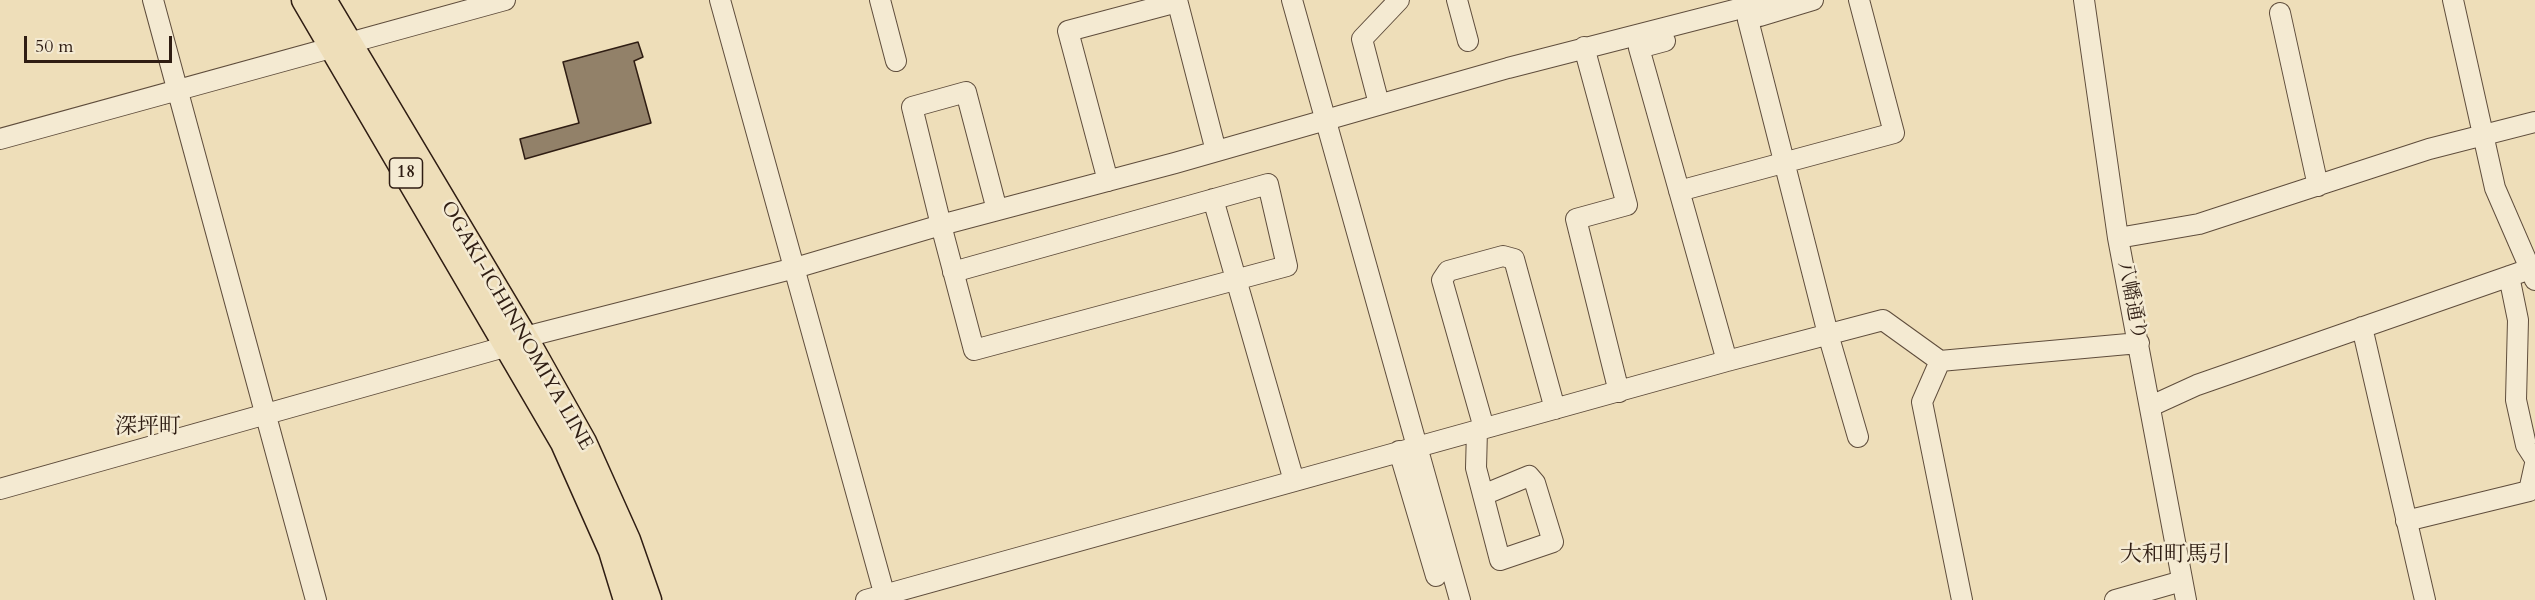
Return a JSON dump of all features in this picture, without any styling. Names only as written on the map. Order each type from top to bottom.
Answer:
[{"type":"main road","name":"OGAKI-ICHINNOMIYA LINE","points":[[304,0],[341,45],[517,342],[584,442],[628,540],[649,600]]},
{"type":"main road","name":"OGAKI-ICHINNOMIYA LINE","points":[[324,0],[341,45]]},
{"type":"main road","name":"OGAKI-ICHINNOMIYA LINE","points":[[517,342],[610,551],[626,600]]},
{"type":"street","points":[[153,0],[316,600]]},
{"type":"street","points":[[0,139],[506,0]]},
{"type":"street","points":[[720,0],[795,268],[879,598],[1408,449],[1883,320],[1940,361],[2139,343]]},
{"type":"street","points":[[880,0],[896,61]]},
{"type":"street","points":[[1292,0],[1325,119],[1408,449],[1436,576]]},
{"type":"street","points":[[1379,104],[1362,39],[1399,0]]},
{"type":"street","points":[[1457,0],[1468,41]]},
{"type":"street","points":[[0,489],[517,342],[795,268],[940,225],[1108,181],[1584,47],[1700,21],[1773,0]]},
{"type":"street","points":[[1727,361],[1639,48],[1748,20],[1813,0]]},
{"type":"street","points":[[1679,191],[1894,134],[1859,0]]},
{"type":"street","name":"八幡通り","points":[[2084,0],[2118,238],[2184,591]]},
{"type":"street","points":[[2151,406],[2197,385],[2508,276],[2533,275],[2495,188],[2453,0]]},
{"type":"street","points":[[1108,181],[1068,31],[1177,1],[1216,151]]},
{"type":"street","points":[[2280,13],[2318,186]]},
{"type":"street","points":[[1748,20],[1828,334],[1858,437]]},
{"type":"street","points":[[1584,47],[1626,205],[1576,219],[1619,392]]},
{"type":"street","points":[[953,272],[1268,184],[1287,266],[1235,282],[974,350],[940,225],[912,107],[966,92],[997,210]]},
{"type":"street","points":[[2118,238],[2199,224],[2429,149],[2535,122]]},
{"type":"street","points":[[1213,199],[1294,481]]},
{"type":"street","points":[[1483,495],[1476,468],[1481,429],[1442,280],[1448,271],[1503,256],[1514,259],[1555,409]]},
{"type":"street","points":[[2508,276],[2518,320],[2516,400],[2526,445],[2535,459]]},
{"type":"street","points":[[2362,327],[2425,600]]},
{"type":"street","points":[[1940,361],[1922,402],[1962,600]]},
{"type":"street","points":[[1408,449],[1460,600]]},
{"type":"street","points":[[2406,521],[2529,491],[2535,464]]},
{"type":"street","points":[[2115,600],[2184,591]]},
{"type":"building","points":[[638,42],[643,57],[634,61],[651,123],[525,159],[520,139],[579,123],[563,62]]},
{"type":"district","name":"深坪町","points":[[148,428]]},
{"type":"district","name":"大和町馬引","points":[[2175,556]]}]
